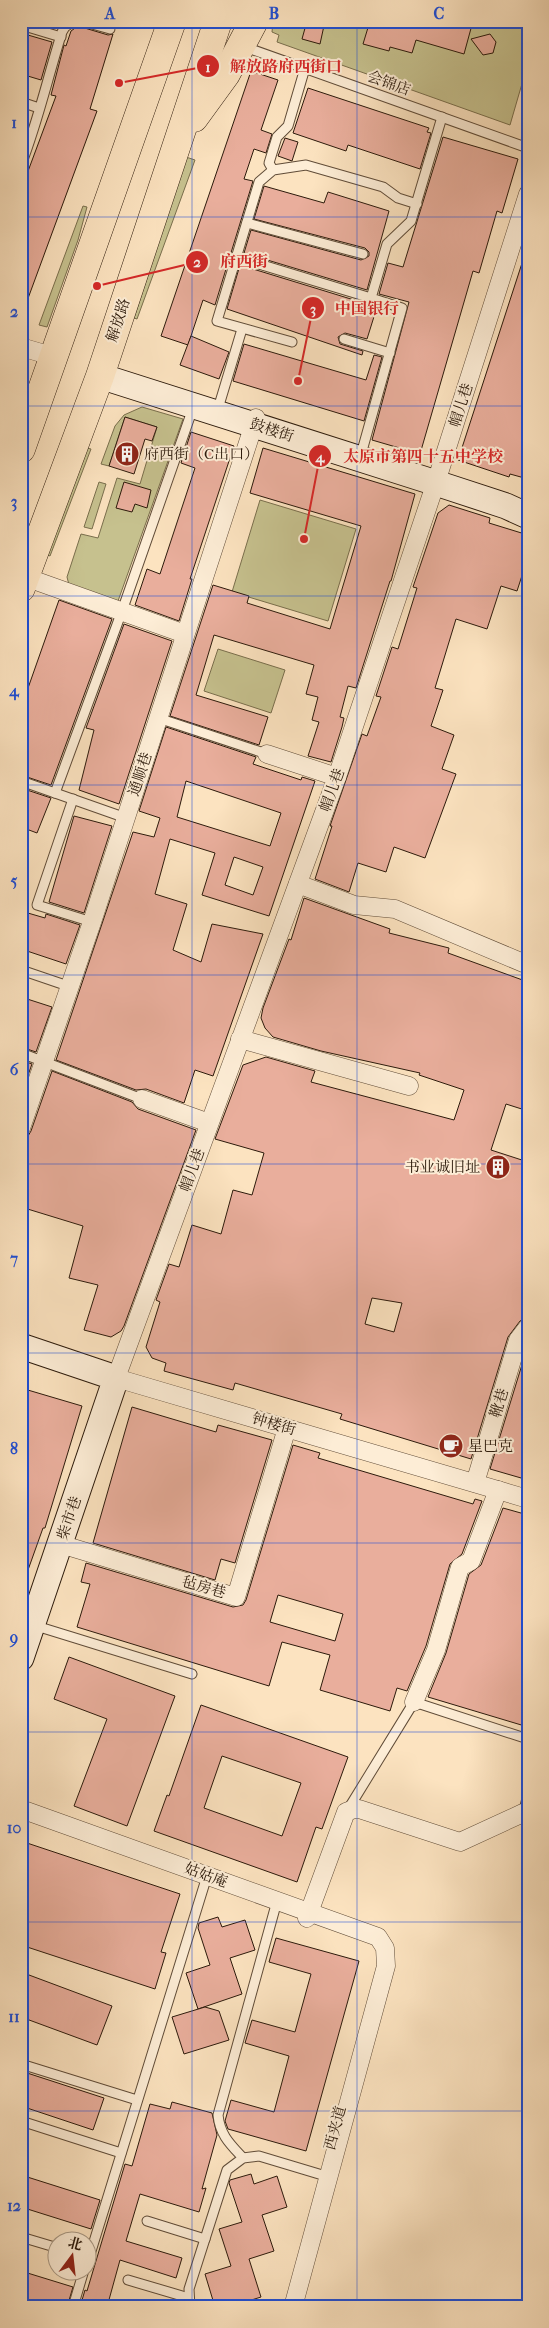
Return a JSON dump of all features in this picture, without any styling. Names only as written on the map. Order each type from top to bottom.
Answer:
[{"type":"main road","points":[[21,450],[172,21]]},
{"type":"main road","name":"解放路","points":[[23,583],[101,372],[218,21]]},
{"type":"main road","points":[[178,139],[226,74],[254,21]]},
{"type":"street","name":"帽儿巷","points":[[116,1378],[337,777],[437,479],[528,194]]},
{"type":"street","points":[[21,347],[55,357]]},
{"type":"street","name":"鼓楼街","points":[[101,372],[528,508]]},
{"type":"street","name":"通顺巷","points":[[21,1128],[68,986],[92,922],[255,421]]},
{"type":"street","name":"鼓楼街","points":[[437,479],[528,516]]},
{"type":"street","points":[[23,583],[122,612],[186,634]]},
{"type":"street","points":[[267,754],[337,777]]},
{"type":"street","points":[[298,884],[354,905],[395,909],[528,965]]},
{"type":"street","points":[[240,1039],[409,1086]]},
{"type":"street","points":[[142,1100],[209,1123]]},
{"type":"street","name":"靴巷","points":[[475,1483],[518,1340],[528,1327]]},
{"type":"street","name":"钟楼街","points":[[21,1346],[116,1378],[528,1499]]},
{"type":"street","name":"柴市巷","points":[[21,1658],[116,1378]]},
{"type":"street","name":"毡房巷","points":[[60,1544],[236,1596],[287,1428]]},
{"type":"street","points":[[414,1702],[436,1650],[460,1568],[471,1561],[498,1490]]},
{"type":"street","name":"姑姑庵","points":[[21,1809],[206,1879]]},
{"type":"street","points":[[308,1915],[346,1812],[360,1809],[460,1842],[525,1813]]},
{"type":"street","name":"姑姑庵","points":[[21,1816],[308,1915],[380,1948]]},
{"type":"street","name":"西夹道","points":[[293,2307],[379,1963],[380,1948]]},
{"type":"street","name":"西夹道","points":[[285,2307],[325,2176]]},
{"type":"lane","points":[[22,163],[35,130],[39,108],[61,37],[65,27],[74,21]]},
{"type":"lane","points":[[81,21],[110,29]]},
{"type":"lane","points":[[21,24],[61,37]]},
{"type":"lane","name":"会锦店","points":[[240,45],[528,148]]},
{"type":"lane","points":[[272,170],[270,163],[277,137],[288,126],[306,68]]},
{"type":"lane","points":[[21,102],[39,108]]},
{"type":"lane","points":[[371,298],[387,244],[411,221],[442,117]]},
{"type":"lane","points":[[292,342],[217,321],[259,182],[272,170],[306,165],[383,187],[398,198],[417,204]]},
{"type":"lane","points":[[247,223],[363,254]]},
{"type":"lane","points":[[236,257],[402,308],[361,455]]},
{"type":"lane","points":[[55,793],[122,612],[206,406],[242,329]]},
{"type":"lane","points":[[344,339],[390,353]]},
{"type":"lane","points":[[158,718],[267,754]]},
{"type":"lane","points":[[21,781],[126,818]]},
{"type":"lane","points":[[73,799],[37,905],[92,922]]},
{"type":"lane","points":[[21,970],[68,986]]},
{"type":"lane","points":[[21,1053],[142,1100]]},
{"type":"lane","points":[[32,1625],[192,1674]]},
{"type":"lane","points":[[346,1812],[414,1702],[528,1739]]},
{"type":"lane","points":[[525,1813],[528,1795]]},
{"type":"lane","points":[[97,2230],[206,1879]]},
{"type":"lane","points":[[243,2158],[225,2139],[219,2127],[218,2115],[276,1904]]},
{"type":"lane","points":[[21,2064],[137,2100]]},
{"type":"lane","points":[[21,2121],[121,2154]]},
{"type":"lane","points":[[128,2280],[190,2302],[189,2289],[227,2170],[243,2158],[259,2156],[325,2176]]},
{"type":"lane","points":[[147,2222],[205,2239]]},
{"type":"lane","points":[[21,2237],[48,2245]]},
{"type":"lane","points":[[73,2307],[81,2280]]},
{"type":"shaded area","points":[[273,21],[528,21],[528,63],[510,125],[277,42],[279,35],[272,32]]},
{"type":"shaded area","points":[[186,157],[195,160],[137,319],[134,318]]},
{"type":"shaded area","points":[[83,206],[87,207],[78,240],[47,327],[39,325]]},
{"type":"shaded area","points":[[142,407],[183,419],[118,601],[69,585],[67,577],[81,534],[98,538],[117,478],[140,484],[157,427],[125,417],[109,466],[101,464],[115,426],[124,415]]},
{"type":"shaded area","points":[[83,447],[91,449],[50,556],[43,553]]},
{"type":"shaded area","points":[[99,482],[106,484],[92,529],[84,527]]},
{"type":"shaded area","points":[[260,500],[356,529],[328,621],[232,592]]},
{"type":"shaded area","points":[[218,649],[285,670],[271,713],[204,691]]},
{"type":"building","points":[[307,21],[325,21],[320,44],[302,39]]},
{"type":"building","points":[[370,21],[473,21],[464,54],[416,40],[412,53],[390,47],[389,51],[363,44]]},
{"type":"building","points":[[78,26],[108,35],[113,34],[90,109],[97,111],[23,312],[21,312],[21,190],[56,96],[51,95],[64,45],[66,46],[71,31]]},
{"type":"building","points":[[21,33],[52,42],[41,80],[21,74]]},
{"type":"building","points":[[490,34],[496,42],[493,53],[483,55],[471,39]]},
{"type":"building","points":[[251,71],[278,80],[261,130],[272,134],[266,153],[254,149],[244,179],[253,181],[215,305],[203,300],[188,345],[161,336]]},
{"type":"building","points":[[308,88],[429,128],[427,132],[431,133],[420,169],[348,145],[346,151],[293,133]]},
{"type":"building","points":[[443,137],[518,159],[502,213],[497,211],[479,273],[473,271],[420,454],[372,440],[409,302],[379,294],[388,263],[403,267]]},
{"type":"building","points":[[285,138],[298,142],[292,161],[278,156]]},
{"type":"building","points":[[264,186],[324,203],[328,192],[389,211],[367,290],[244,253],[251,230],[361,260],[369,256],[369,252],[365,248],[254,219]]},
{"type":"building","points":[[524,257],[528,257],[528,479],[510,474],[509,477],[458,460]]},
{"type":"building","points":[[240,265],[377,307],[367,339],[345,333],[338,337],[340,344],[363,351],[362,355],[227,309]]},
{"type":"building","points":[[191,336],[229,352],[219,379],[180,365]]},
{"type":"building","points":[[244,344],[366,380],[374,355],[382,357],[364,421],[233,381]]},
{"type":"building","name":"府西街（C出口）","points":[[125,417],[157,427],[152,441],[145,439],[134,474],[109,466]]},
{"type":"building","points":[[191,432],[234,446],[190,579],[192,579],[179,621],[135,605],[147,569],[160,574],[195,468],[181,463]]},
{"type":"building","points":[[263,448],[415,494],[391,581],[356,688],[348,686],[340,717],[344,718],[342,727],[331,762],[308,756],[319,722],[312,720],[318,697],[306,694],[314,665],[214,635],[196,695],[268,717],[259,745],[170,716],[213,585],[249,596],[247,603],[330,629],[361,526],[250,493]]},
{"type":"building","points":[[124,482],[151,490],[147,508],[135,504],[132,512],[116,508]]},
{"type":"building","points":[[449,505],[490,518],[489,523],[528,535],[528,557],[517,591],[501,586],[487,629],[456,619],[435,688],[443,690],[431,726],[454,735],[442,769],[456,774],[425,858],[394,847],[386,872],[358,863],[349,892],[315,879],[332,826],[330,826],[362,734],[367,736],[381,697],[376,696],[392,647],[398,649],[417,588],[413,587],[438,513]]},
{"type":"building","points":[[59,600],[112,619],[51,785],[21,775],[21,708]]},
{"type":"building","points":[[124,624],[172,641],[119,804],[79,790],[94,730],[86,728]]},
{"type":"building","points":[[166,727],[256,757],[253,764],[301,780],[302,777],[315,781],[269,916],[202,895],[215,853],[170,839],[155,894],[187,904],[173,950],[201,962],[212,924],[263,934],[213,1076],[195,1070],[184,1103],[146,1089],[136,1090],[56,1060],[133,832],[154,837],[160,818],[139,811]],"holes":[[[186,781],[281,813],[270,846],[177,817]],[[234,857],[263,867],[253,895],[225,885]]]},
{"type":"building","points":[[21,788],[51,798],[37,833],[21,827]]},
{"type":"building","points":[[74,816],[112,826],[84,913],[49,902]]},
{"type":"building","points":[[304,898],[390,929],[389,933],[449,948],[448,953],[528,982],[528,1111],[506,1104],[491,1150],[528,1162],[528,1317],[520,1321],[508,1337],[471,1459],[340,1419],[342,1414],[235,1383],[233,1390],[164,1371],[166,1363],[152,1358],[146,1347],[160,1302],[156,1300],[169,1264],[179,1267],[192,1225],[221,1234],[233,1190],[252,1195],[264,1153],[215,1139],[243,1065],[266,1057],[315,1071],[311,1082],[454,1120],[464,1090],[419,1075],[420,1073],[321,1051],[273,1037],[265,1028],[261,1018],[289,939],[291,940]],"holes":[[[372,1298],[402,1303],[394,1332],[365,1324]]]},
{"type":"building","points":[[21,911],[45,918],[46,914],[80,925],[66,964],[21,949]]},
{"type":"building","points":[[21,997],[52,1007],[36,1052],[21,1047]]},
{"type":"building","points":[[21,1060],[32,1064],[21,1095]]},
{"type":"building","points":[[52,1071],[132,1102],[138,1109],[196,1130],[124,1326],[121,1331],[111,1337],[84,1330],[98,1285],[69,1278],[83,1226],[21,1207],[21,1173],[26,1157],[21,1156],[21,1138],[28,1136],[31,1131]]},
{"type":"building","points":[[528,1345],[528,1480],[490,1469]]},
{"type":"building","points":[[21,1388],[82,1406],[45,1528],[43,1528],[23,1584],[21,1584]]},
{"type":"building","points":[[132,1407],[216,1432],[218,1425],[272,1440],[235,1563],[221,1559],[215,1580],[93,1543]]},
{"type":"building","points":[[293,1445],[320,1453],[318,1458],[473,1504],[475,1499],[482,1501],[462,1554],[450,1564],[426,1646],[407,1691],[397,1688],[390,1711],[320,1690],[330,1655],[282,1642],[269,1686],[77,1627],[90,1584],[81,1582],[86,1563],[233,1607],[243,1605]],"holes":[[[278,1595],[343,1614],[335,1641],[270,1622]]]},
{"type":"building","points":[[503,1508],[528,1515],[528,1727],[428,1697],[446,1653],[469,1574],[481,1565]]},
{"type":"building","points":[[69,1657],[175,1696],[127,1826],[74,1806],[107,1719],[54,1699]]},
{"type":"building","points":[[201,1705],[348,1757],[322,1829],[316,1827],[297,1882],[154,1831],[167,1795],[169,1796]],"holes":[[[222,1756],[301,1783],[282,1836],[204,1808]]]},
{"type":"building","points":[[21,1841],[180,1894],[161,1952],[166,1953],[155,1989],[21,1945]]},
{"type":"building","points":[[218,1917],[222,1927],[245,1920],[255,1950],[230,1958],[242,1994],[198,2009],[186,1973],[210,1965],[198,1928],[199,1923]]},
{"type":"building","points":[[276,1938],[359,1961],[306,2151],[228,2129],[225,2121],[231,2100],[274,2112],[289,2056],[245,2043],[252,2020],[295,2032],[311,1974],[269,1962]]},
{"type":"building","points":[[21,1972],[112,2006],[97,2045],[21,2017]]},
{"type":"building","points":[[205,2007],[219,2011],[229,2040],[184,2054],[172,2017]]},
{"type":"building","points":[[21,2071],[104,2098],[93,2130],[21,2106]]},
{"type":"building","points":[[172,2102],[212,2113],[217,2135],[202,2189],[206,2188],[199,2212],[140,2194],[126,2241],[182,2258],[176,2278],[120,2260],[107,2307],[80,2307],[90,2280],[98,2280],[98,2254],[125,2164],[132,2166],[150,2104],[170,2109]]},
{"type":"building","points":[[251,2174],[254,2184],[277,2176],[287,2207],[262,2215],[274,2251],[249,2259],[261,2297],[229,2307],[215,2307],[205,2274],[231,2266],[219,2229],[242,2222],[229,2183],[230,2180]]},
{"type":"building","points":[[21,2175],[100,2200],[91,2229],[21,2207]]},
{"type":"building","points":[[21,2271],[73,2287],[67,2307],[21,2307]]},
{"type":"place","name":"解放路府西街口","points":[[119,83]]},
{"type":"place","name":"府西街","points":[[97,286]]},
{"type":"place","name":"中国银行","points":[[298,381]]},
{"type":"place","name":"府西街（C出口）","points":[[127,454]]},
{"type":"place","name":"太原市第四十五中学校","points":[[304,539]]},
{"type":"place","name":"书业诚旧址","points":[[498,1167]]},
{"type":"place","name":"星巴克","points":[[451,1446]]}]
